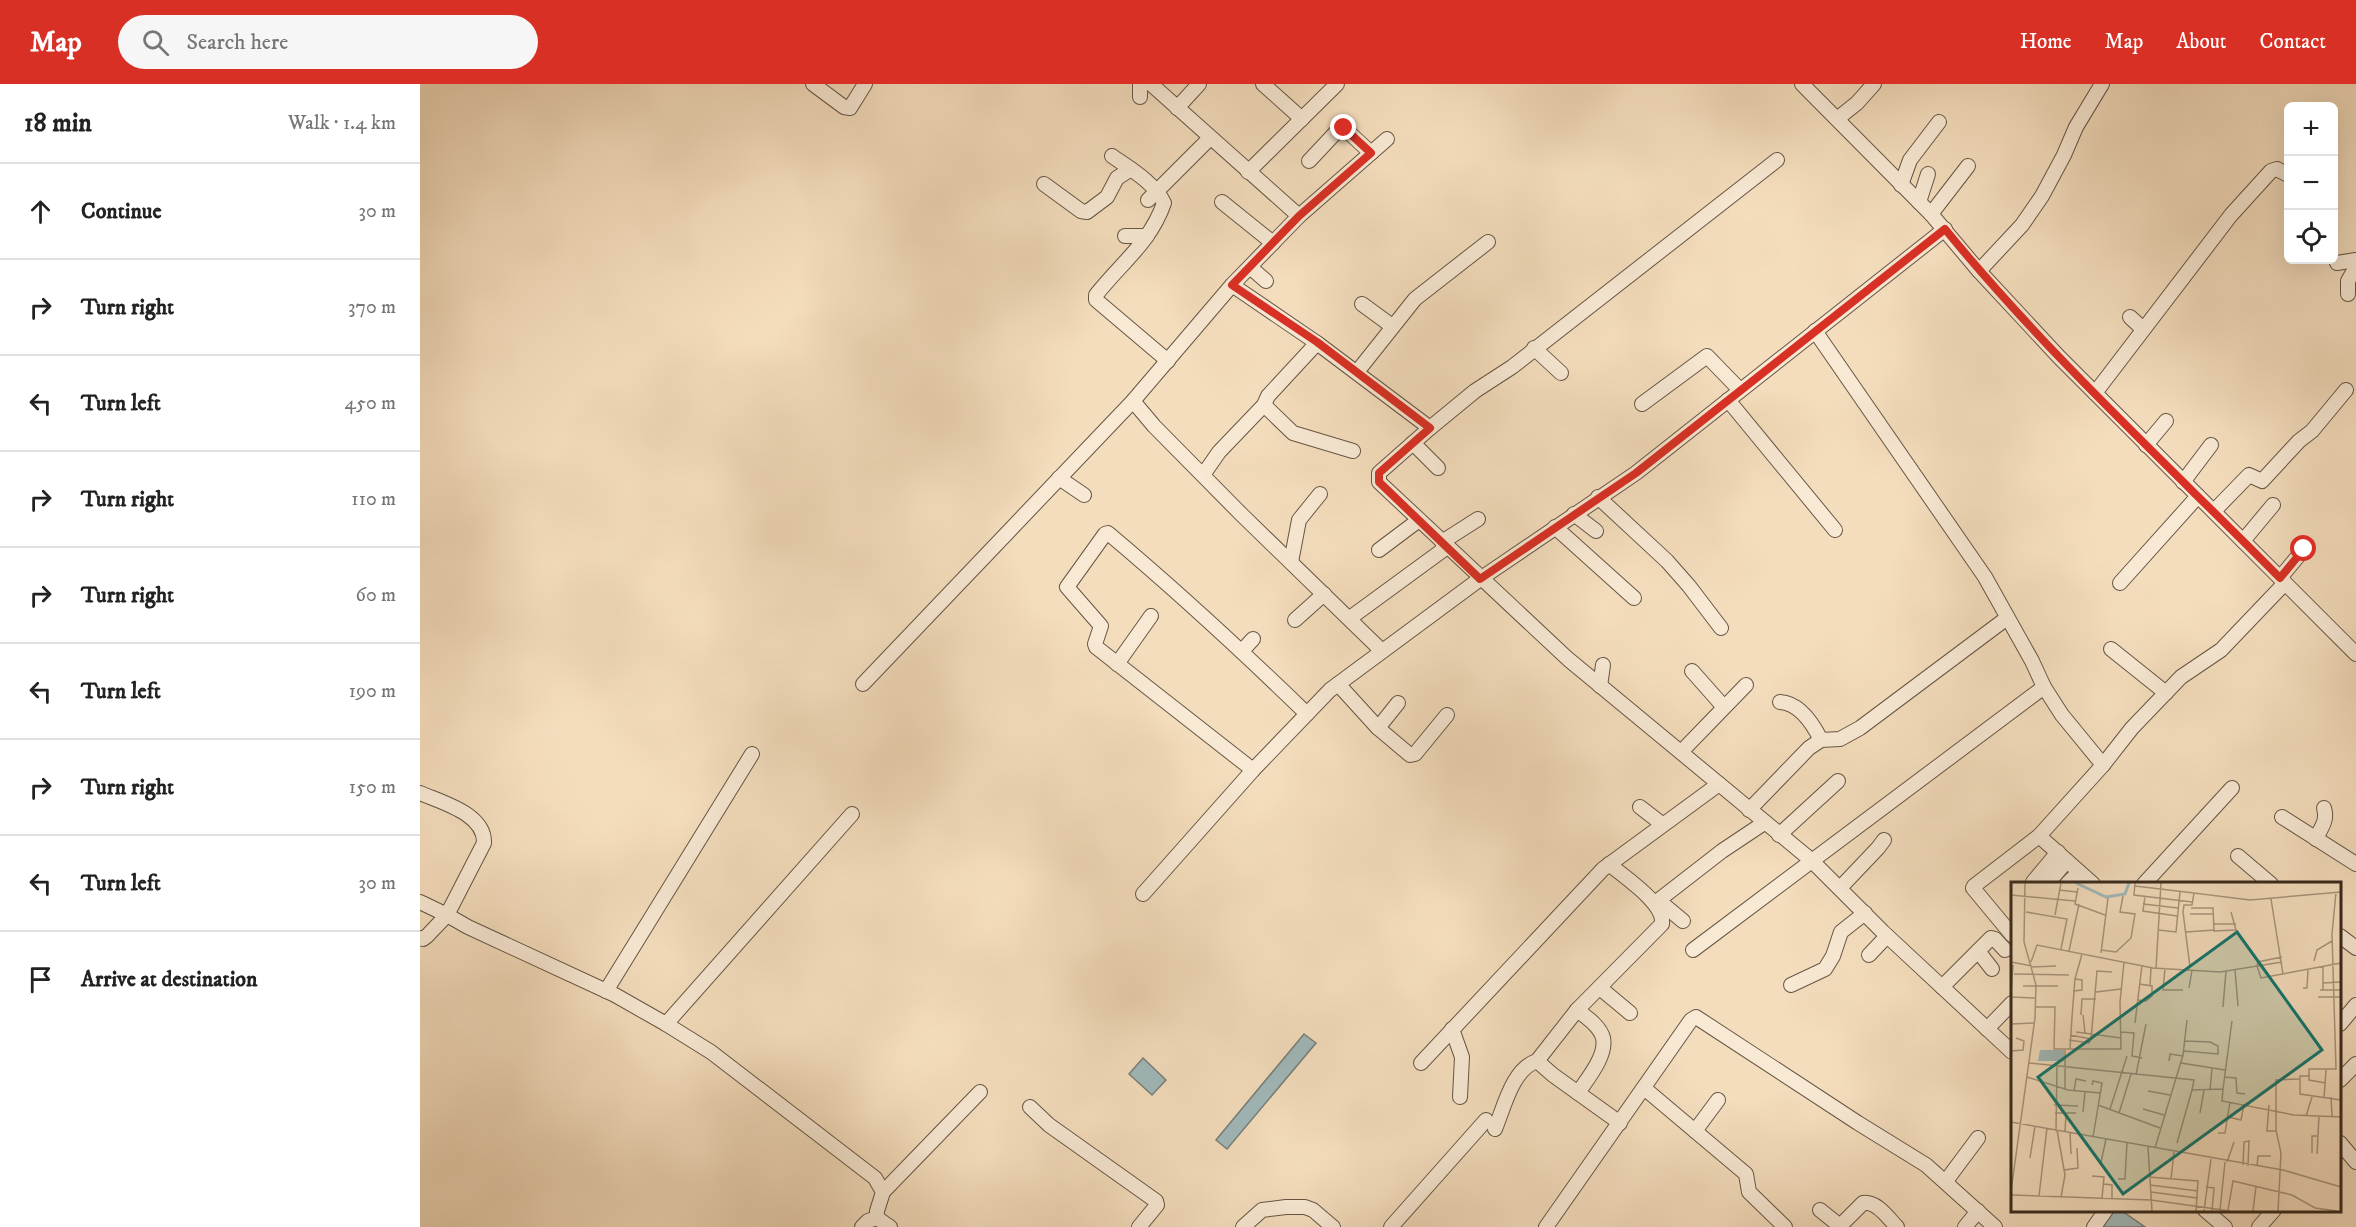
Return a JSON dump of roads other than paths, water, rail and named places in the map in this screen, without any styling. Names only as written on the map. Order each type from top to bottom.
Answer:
[{"type":"street","points":[[813,84],[844,107],[850,108],[864,84]]},
{"type":"street","points":[[1151,84],[1299,216]]},
{"type":"street","points":[[1173,105],[1187,84]]},
{"type":"street","points":[[1173,105],[1199,84]]},
{"type":"street","points":[[1263,84],[1302,119]]},
{"type":"street","points":[[1802,84],[1931,214],[1979,271],[2095,393],[2356,654]]},
{"type":"street","points":[[1837,119],[1857,103],[1874,84]]},
{"type":"street","points":[[1979,271],[2022,225],[2042,196],[2076,127],[2102,84]]},
{"type":"street","points":[[1248,172],[1332,86]]},
{"type":"street","points":[[1901,185],[1910,160],[1939,122]]},
{"type":"street","points":[[1309,161],[1340,128],[1344,128],[1371,153]]},
{"type":"street","points":[[1152,196],[1210,138]]},
{"type":"street","points":[[863,684],[1133,401],[1232,285],[1299,216],[1387,139]]},
{"type":"street","points":[[1112,156],[1131,170],[1152,196],[1164,203],[1160,217],[1147,236],[1137,250],[1105,283],[1096,295],[1096,300],[1168,361]]},
{"type":"street","points":[[1777,160],[1475,391],[1379,473],[1379,482],[1568,659],[1811,860],[1887,936],[2011,1050]]},
{"type":"street","points":[[1931,214],[1968,166]]},
{"type":"street","points":[[2095,393],[2239,204],[2271,171],[2277,169],[2284,172]]},
{"type":"street","points":[[1044,184],[1081,211],[1087,212],[1107,197],[1117,178],[1131,170]]},
{"type":"street","points":[[1919,202],[1928,174]]},
{"type":"street","points":[[1222,202],[1273,243]]},
{"type":"street","points":[[1143,894],[1252,770],[1338,684],[1480,579],[1636,473],[1945,229]]},
{"type":"street","points":[[1125,236],[1147,236]]},
{"type":"street","points":[[1357,372],[1415,299],[1488,242]]},
{"type":"street","points":[[2338,263],[2356,260]]},
{"type":"street","points":[[1250,267],[1266,281]]},
{"type":"street","points":[[2348,294],[2348,281],[2356,267]]},
{"type":"street","points":[[1232,285],[1317,342],[1430,428]]},
{"type":"street","points":[[1362,304],[1392,326]]},
{"type":"street","points":[[2130,317],[2144,329]]},
{"type":"street","points":[[1815,331],[1985,577],[2044,687],[2062,715],[2103,765]]},
{"type":"street","points":[[1203,475],[1219,452],[1264,405],[1268,396],[1317,342]]},
{"type":"street","points":[[1534,348],[1561,373]]},
{"type":"street","points":[[1642,404],[1707,356],[1740,390]]},
{"type":"street","points":[[2214,511],[2249,475],[2262,481],[2271,473],[2299,441],[2312,431],[2346,390]]},
{"type":"street","points":[[1728,400],[1835,530]]},
{"type":"street","points":[[1133,401],[1154,426],[1382,651]]},
{"type":"street","points":[[1264,405],[1293,433],[1353,451]]},
{"type":"street","points":[[2146,445],[2166,421]]},
{"type":"street","points":[[1306,438],[1317,451]]},
{"type":"street","points":[[1413,443],[1438,468]]},
{"type":"street","points":[[2183,482],[2211,445]]},
{"type":"street","points":[[1059,478],[1084,495]]},
{"type":"street","points":[[1292,562],[1299,520],[1320,494]]},
{"type":"street","points":[[2120,583],[2198,496]]},
{"type":"street","points":[[1598,497],[1667,561],[1721,628]]},
{"type":"street","points":[[2243,540],[2273,505]]},
{"type":"street","points":[[1574,514],[1596,531]]},
{"type":"street","points":[[1350,618],[1478,519]]},
{"type":"street","points":[[1379,550],[1419,520]]},
{"type":"street","points":[[1555,527],[1634,598]]},
{"type":"street","points":[[1252,770],[1096,647],[1101,627],[1067,588],[1081,565],[1106,533],[1151,569],[1242,651],[1307,714]]},
{"type":"street","points":[[2011,933],[1973,888],[2039,836],[2103,765],[2132,728],[2181,677],[2221,650],[2283,580],[2304,549]]},
{"type":"street","points":[[1295,620],[1324,594]]},
{"type":"street","points":[[1117,664],[1151,616]]},
{"type":"street","points":[[1749,810],[1809,748],[1821,740],[1840,739],[1860,728],[2007,618]]},
{"type":"street","points":[[1242,651],[1253,639]]},
{"type":"street","points":[[2111,649],[2166,693]]},
{"type":"street","points":[[1600,686],[1603,665]]},
{"type":"street","points":[[1692,671],[1723,706]]},
{"type":"street","points":[[1338,684],[1378,728],[1410,755],[1415,754],[1447,715]]},
{"type":"street","points":[[1681,752],[1723,706],[1746,685]]},
{"type":"street","points":[[1693,950],[2044,687]]},
{"type":"street","points":[[1780,702],[1794,706],[1817,732],[1821,740]]},
{"type":"street","points":[[1378,728],[1398,703]]},
{"type":"street","points":[[606,991],[752,754]]},
{"type":"street","points":[[1779,835],[1838,781]]},
{"type":"street","points":[[1422,1063],[1584,886],[1609,864],[1719,784]]},
{"type":"street","points":[[2146,882],[2232,788]]},
{"type":"street","points":[[420,793],[477,821],[484,832],[484,843],[447,915],[424,939],[420,938]]},
{"type":"street","points":[[1640,807],[1662,825]]},
{"type":"street","points":[[2316,839],[2325,823],[2324,808]]},
{"type":"street","points":[[666,1024],[852,814]]},
{"type":"street","points":[[2282,817],[2355,860]]},
{"type":"street","points":[[1657,902],[1722,851],[1764,823]]},
{"type":"street","points":[[2039,836],[2091,882]]},
{"type":"street","points":[[1840,888],[1884,840]]},
{"type":"street","points":[[2238,856],[2269,882]]},
{"type":"street","points":[[2041,882],[2063,857]]},
{"type":"street","points":[[1609,864],[1683,921]]},
{"type":"street","points":[[2069,882],[2079,872]]},
{"type":"street","points":[[420,902],[468,927],[606,991],[711,1052],[875,1178],[883,1192]]},
{"type":"street","points":[[1391,1227],[1490,1125],[1512,1086],[1530,1064],[1537,1061],[1577,1010],[1662,924],[1657,902]]},
{"type":"street","points":[[1791,985],[1825,969],[1833,956],[1841,932],[1865,913]]},
{"type":"street","points":[[1869,955],[1887,936]]},
{"type":"street","points":[[2341,937],[2356,948]]},
{"type":"street","points":[[1942,987],[1991,938],[1995,939],[2005,951]]},
{"type":"street","points":[[1978,951],[1992,969]]},
{"type":"street","points":[[1600,988],[1630,1013]]},
{"type":"street","points":[[1987,1029],[2011,1005]]},
{"type":"street","points":[[2341,1023],[2356,1005]]},
{"type":"street","points":[[1577,1010],[1598,1029],[1603,1038],[1599,1059],[1578,1093]]},
{"type":"street","points":[[1546,1227],[1693,1018],[1700,1018],[1858,1123],[1904,1149],[1946,1181],[1995,1227]]},
{"type":"street","points":[[1452,1029],[1462,1057],[1460,1097]]},
{"type":"street","points":[[1537,1061],[1620,1123]]},
{"type":"street","points":[[2341,1079],[2356,1064]]},
{"type":"street","points":[[1644,1088],[1746,1174],[1749,1192],[1785,1227]]},
{"type":"street","points":[[877,1218],[883,1192],[980,1092]]},
{"type":"street","points":[[1695,1131],[1718,1100]]},
{"type":"street","points":[[1030,1107],[1049,1125],[1156,1201],[1157,1206],[1139,1227]]},
{"type":"street","points":[[1946,1181],[1978,1138]]},
{"type":"street","points":[[2341,1144],[2356,1162]]},
{"type":"street","points":[[1820,1210],[1843,1226],[1863,1203],[1868,1202],[1874,1204],[1897,1227]]},
{"type":"street","points":[[1243,1227],[1262,1210],[1286,1207],[1305,1207],[1313,1210],[1333,1227]]},
{"type":"street","points":[[1965,1227],[1978,1211]]},
{"type":"street","points":[[2094,1227],[2105,1212]]},
{"type":"street","points":[[2207,1212],[2224,1227]]},
{"type":"street","points":[[2259,1227],[2272,1212]]},
{"type":"street","points":[[862,1227],[868,1221],[877,1218]]},
{"type":"street","points":[[877,1218],[890,1227]]},
{"type":"water","points":[[1304,1034],[1316,1043],[1227,1149],[1216,1140]]},
{"type":"water","points":[[1143,1058],[1166,1080],[1152,1095],[1129,1074]]},
{"type":"water","points":[[2108,1212],[2123,1212],[2145,1227],[2097,1227]]}]
